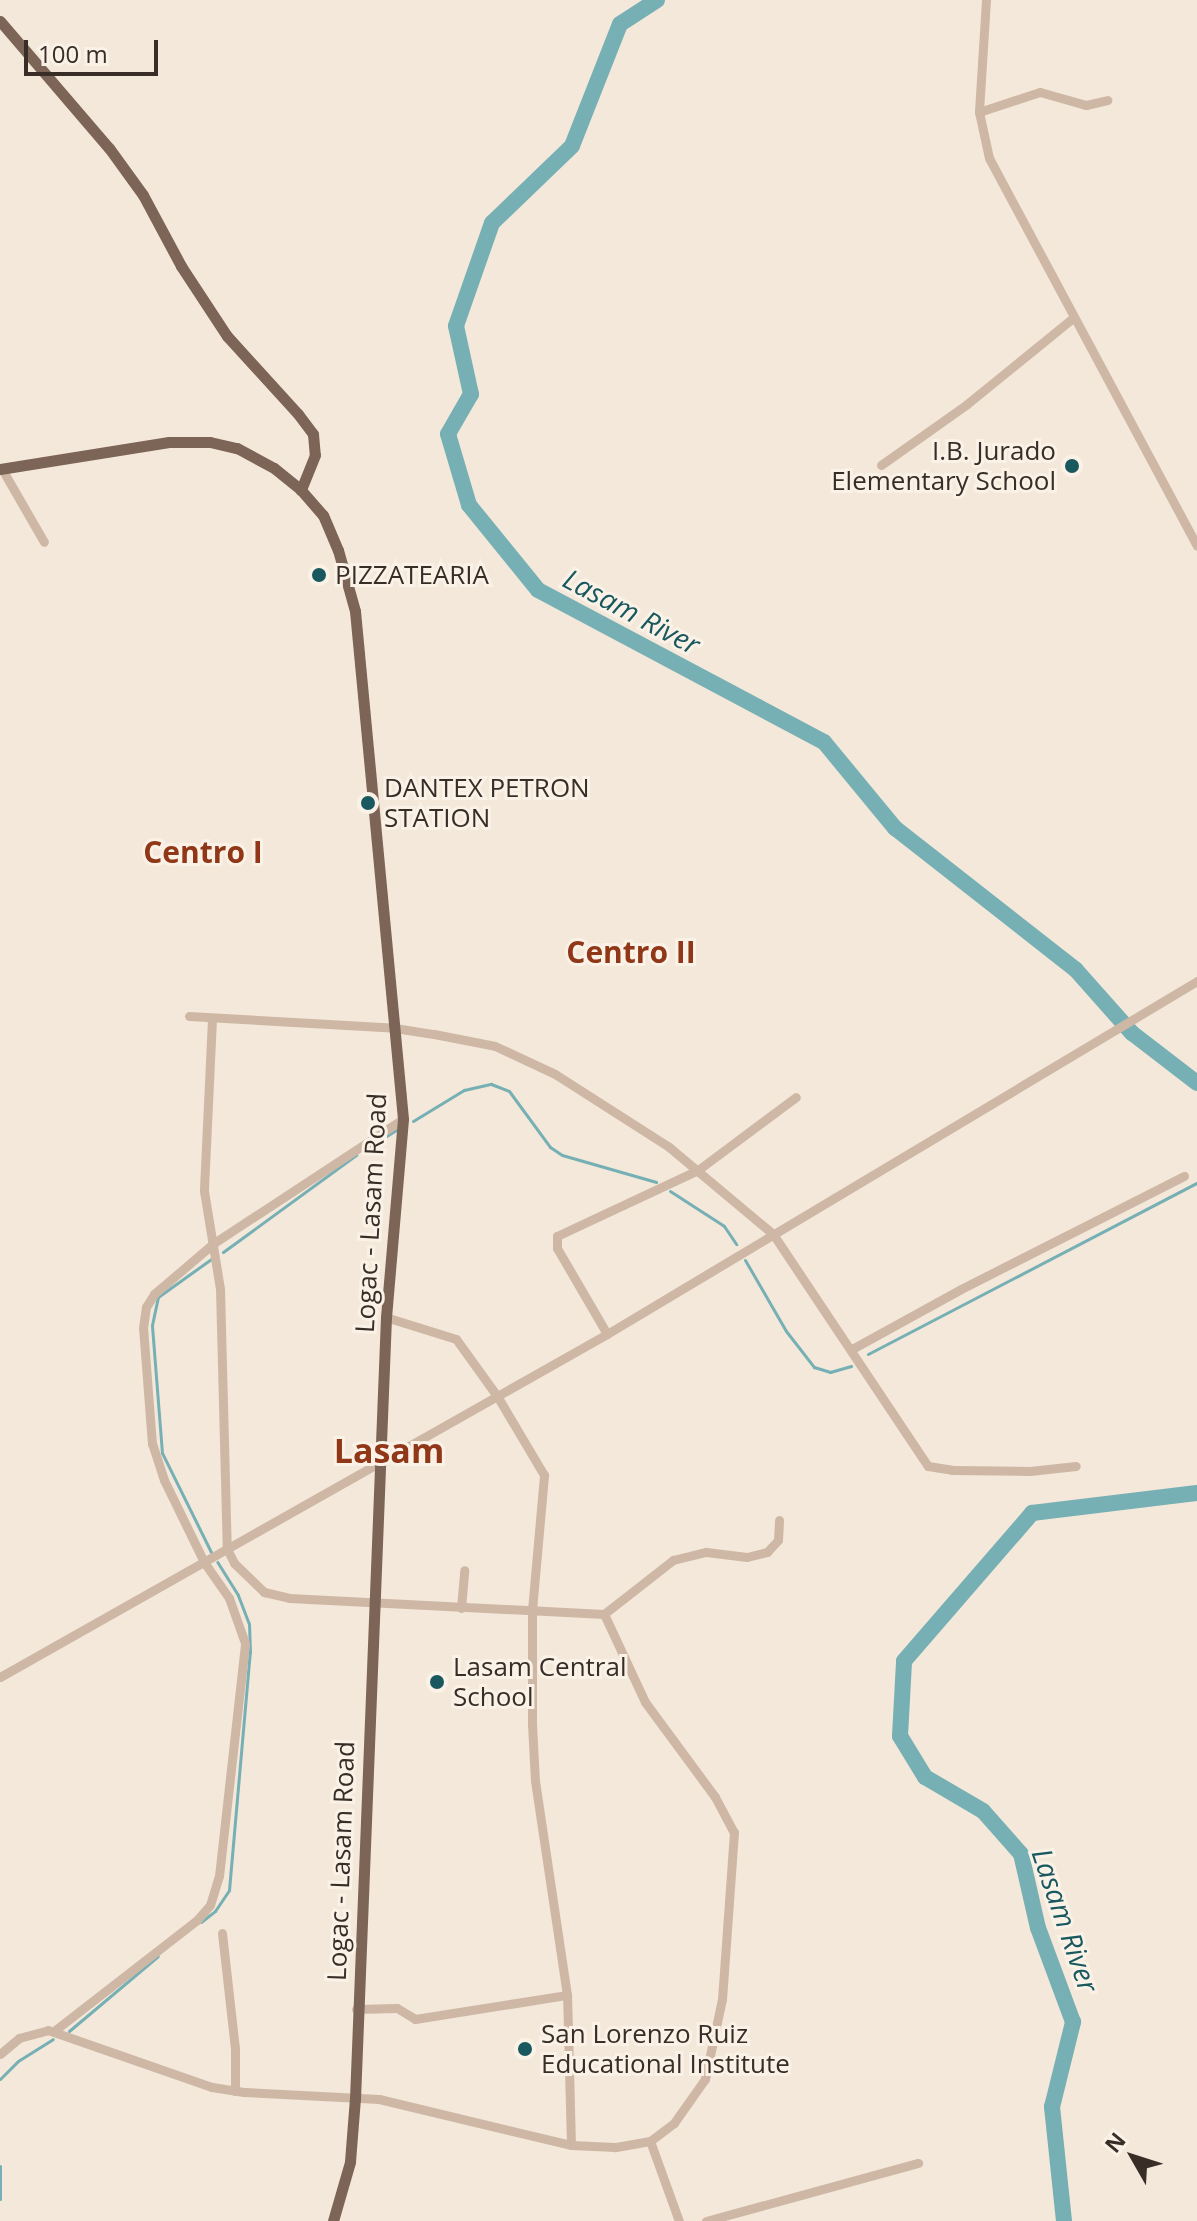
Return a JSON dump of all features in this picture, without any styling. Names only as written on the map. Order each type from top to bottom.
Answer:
[{"type":"main road","points":[[0,21],[109,148],[143,195],[181,266],[227,336],[313,434],[315,455],[301,490]]},
{"type":"main road","name":"Logac - Lasam Road","points":[[1,469],[169,442],[210,442],[237,448],[274,468],[301,490],[323,515],[355,611],[403,1119],[386,1317],[372,1604],[355,2098],[350,2162],[333,2221]]},
{"type":"street","points":[[986,0],[979,112],[989,158],[1197,546]]},
{"type":"street","points":[[979,112],[1040,92],[1086,105],[1107,100]]},
{"type":"street","points":[[881,465],[967,404],[1073,318]]},
{"type":"street","points":[[1,469],[44,542]]},
{"type":"street","points":[[0,1677],[607,1334],[1197,981]]},
{"type":"street","points":[[189,1016],[395,1028],[495,1046],[555,1074],[607,1105],[698,1170],[773,1234],[928,1466],[952,1470],[1030,1471],[1076,1466]]},
{"type":"street","points":[[212,1019],[204,1191],[220,1289],[227,1549],[247,1580],[264,1592],[289,1598],[604,1614],[673,1560],[706,1552],[747,1557],[767,1552],[778,1540],[779,1520]]},
{"type":"street","points":[[607,1334],[557,1248],[557,1236],[698,1170],[796,1097]]},
{"type":"street","points":[[54,2031],[197,1920],[214,1896],[238,1725],[245,1643],[229,1598],[204,1562],[164,1480],[152,1444],[143,1328],[146,1307],[154,1294],[214,1243],[403,1119]]},
{"type":"street","points":[[852,1349],[961,1289],[1184,1176]]},
{"type":"street","points":[[386,1317],[456,1339],[497,1396],[544,1475],[532,1610],[535,1781],[567,1995],[571,2145]]},
{"type":"street","points":[[461,1608],[464,1570]]},
{"type":"street","points":[[0,2054],[33,2031],[54,2031],[179,2077],[235,2091],[379,2099],[571,2145],[615,2147],[650,2141],[690,2104],[705,2079],[715,2045],[723,1985],[734,1832],[715,1797],[645,1702],[604,1614]]},
{"type":"street","points":[[222,1933],[234,2037],[235,2091]]},
{"type":"street","points":[[356,2009],[397,2008],[415,2019],[567,1995]]},
{"type":"street","points":[[650,2141],[679,2221]]},
{"type":"street","points":[[706,2221],[918,2163]]},
{"type":"waterway","name":"Lasam River","points":[[657,0],[620,24],[572,146],[492,223],[456,326],[471,394],[448,434],[469,505],[538,590],[824,742],[895,828],[1076,970],[1132,1033],[1197,1083]]},
{"type":"waterway","points":[[413,1121],[464,1090],[491,1084],[509,1091],[550,1147],[562,1155],[656,1182]]},
{"type":"waterway","points":[[369,1147],[396,1130]]},
{"type":"waterway","points":[[223,1252],[356,1155]]},
{"type":"waterway","points":[[868,1354],[1197,1183]]},
{"type":"waterway","points":[[670,1191],[724,1226],[736,1244]]},
{"type":"waterway","points":[[211,1259],[158,1297],[152,1325],[162,1453],[211,1552]]},
{"type":"waterway","points":[[745,1260],[786,1331],[814,1367],[830,1372],[851,1366]]},
{"type":"waterway","name":"Lasam River","points":[[1064,2221],[1052,2107],[1073,2022],[1038,1928],[1021,1854],[983,1811],[925,1777],[900,1736],[904,1661],[1032,1513],[1197,1493]]},
{"type":"waterway","points":[[201,1922],[215,1911],[229,1890],[250,1652],[249,1624],[238,1595],[217,1562]]},
{"type":"waterway","points":[[69,2031],[158,1956]]},
{"type":"waterway","points":[[0,2079],[18,2061],[53,2039]]},
{"type":"waterway","points":[[0,2166],[0,2199]]},
{"type":"place","name":"I.B. Jurado Elementary School","points":[[1072,466]]},
{"type":"place","name":"PIZZATEARIA","points":[[319,575]]},
{"type":"place","name":"DANTEX PETRON STATION","points":[[368,803]]},
{"type":"place","name":"Lasam Central School","points":[[437,1682]]},
{"type":"place","name":"San Lorenzo Ruiz Educational Institute","points":[[525,2049]]},
{"type":"district","name":"Centro I","points":[[203,852]]},
{"type":"district","name":"Centro II","points":[[631,952]]},
{"type":"district","name":"Lasam","points":[[389,1451]]}]
